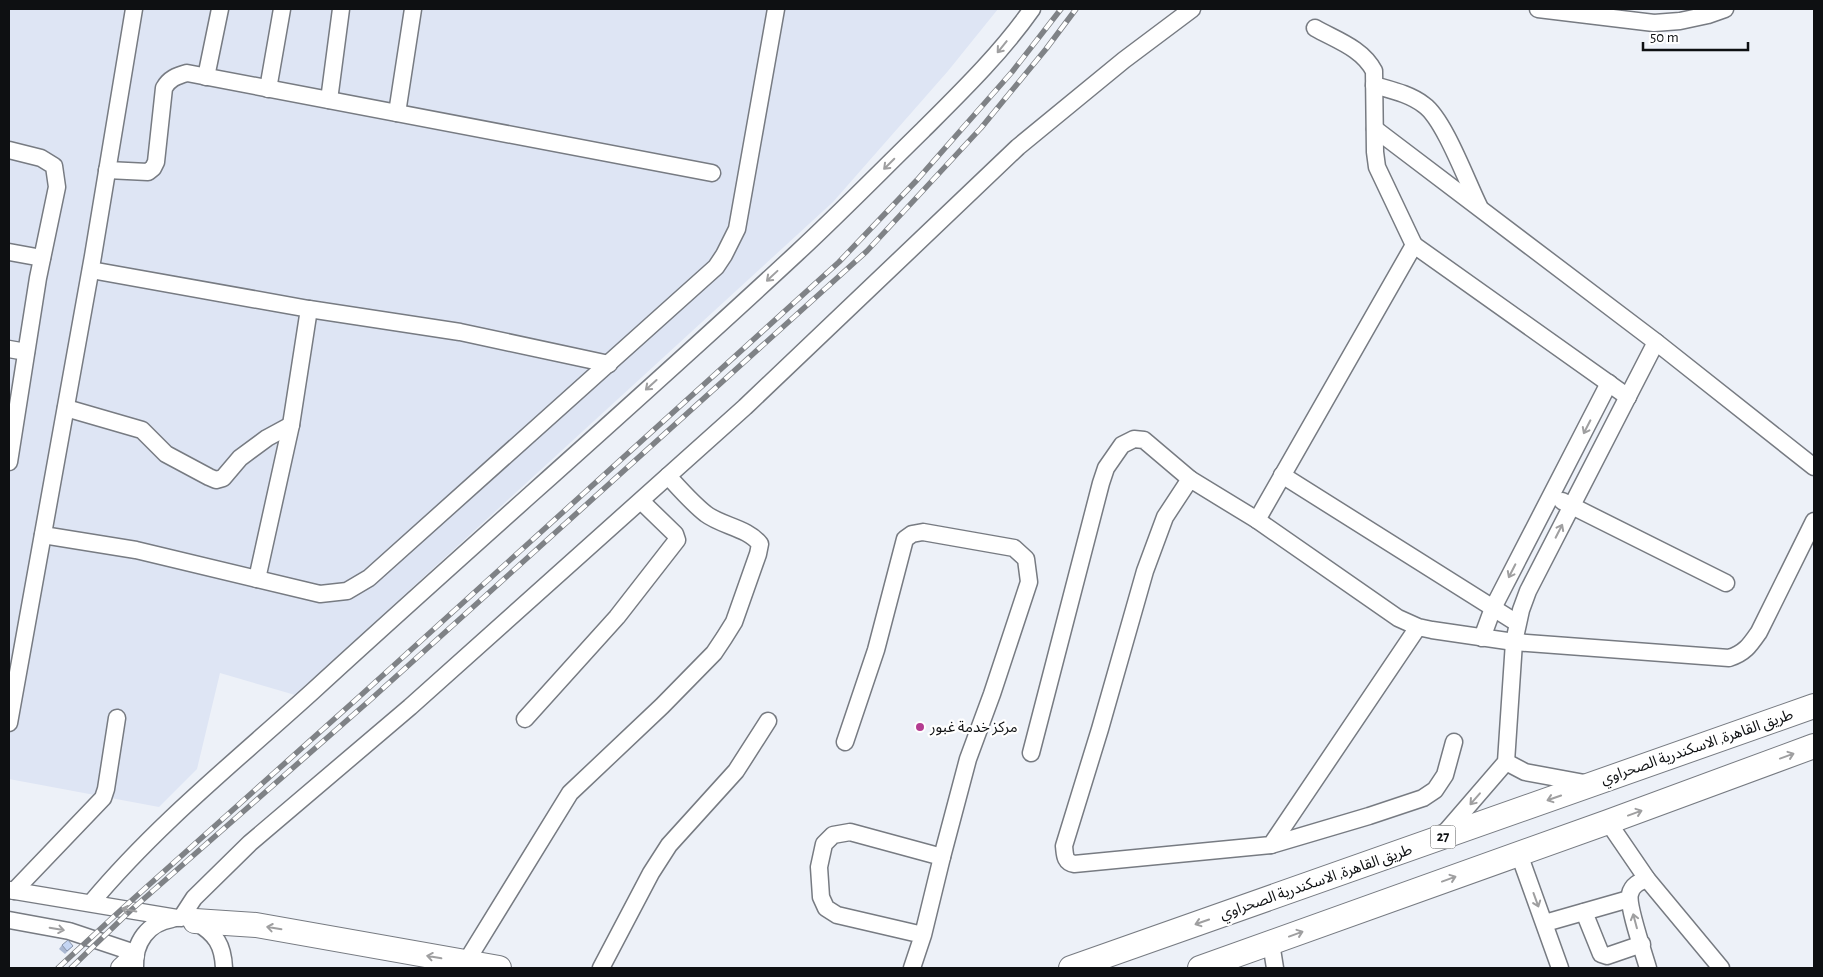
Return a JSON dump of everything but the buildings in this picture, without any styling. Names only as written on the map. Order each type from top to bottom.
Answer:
[{"type":"highway","name":"طريق القاهرة, الاسكندرية الصحراوي","points":[[1071,968],[1814,706]]},
{"type":"highway","points":[[1200,968],[1814,746]]},
{"type":"highway","points":[[184,919],[256,925],[499,968]]},
{"type":"street","points":[[9,723],[91,270],[134,9]]},
{"type":"street","points":[[206,77],[220,9]]},
{"type":"street","points":[[268,89],[282,9]]},
{"type":"street","points":[[329,100],[341,9]]},
{"type":"street","points":[[397,113],[413,9]]},
{"type":"street","points":[[43,535],[136,550],[320,594],[347,591],[369,578],[716,267],[737,229],[776,9]]},
{"type":"street","points":[[91,903],[123,866],[172,818],[831,222],[999,52],[1032,9]]},
{"type":"street","points":[[184,919],[194,898],[250,843],[410,707],[745,407],[1018,147],[1101,78],[1192,9]]},
{"type":"street","points":[[1538,9],[1654,23],[1680,21],[1725,9]]},
{"type":"street","points":[[1315,28],[1357,51],[1368,60],[1374,71],[1375,152],[1377,167],[1414,245],[1628,396]]},
{"type":"street","points":[[107,170],[148,172],[153,168],[156,162],[164,88],[175,76],[186,73],[712,173]]},
{"type":"street","points":[[1374,85],[1416,99],[1426,106],[1438,120],[1480,208]]},
{"type":"street","points":[[1375,128],[1656,342],[1814,467]]},
{"type":"street","points":[[9,150],[41,158],[54,166],[57,187],[42,258],[11,430],[9,462]]},
{"type":"street","points":[[1257,520],[1414,245]]},
{"type":"street","points":[[9,252],[42,258]]},
{"type":"street","points":[[91,270],[309,309],[460,332],[609,364]]},
{"type":"street","points":[[257,579],[291,425],[309,309]]},
{"type":"street","points":[[1441,838],[1506,762],[1514,642],[1517,623],[1528,591],[1656,342]]},
{"type":"street","points":[[9,349],[26,352]]},
{"type":"street","points":[[1482,638],[1493,608],[1609,383]]},
{"type":"street","points":[[66,408],[142,430],[166,454],[216,480],[223,478],[240,458],[267,438],[291,425]]},
{"type":"street","points":[[1031,753],[1101,483],[1106,468],[1122,445],[1134,439],[1144,440],[1190,479],[1257,520],[1398,618],[1418,627],[1514,642],[1729,658],[1740,654],[1750,645],[1759,632],[1814,521]]},
{"type":"street","points":[[1282,475],[1517,623]]},
{"type":"street","points":[[466,962],[570,793],[662,706],[714,653],[734,622],[760,544],[756,539],[707,515],[668,476]]},
{"type":"street","points":[[1190,479],[1165,517],[1145,571],[1100,730],[1064,846],[1066,860],[1070,864],[1272,845],[1369,816],[1423,798],[1435,790],[1445,775],[1454,742]]},
{"type":"street","points":[[1552,495],[1726,583]]},
{"type":"street","points":[[525,719],[616,618],[677,540],[675,534],[641,501]]},
{"type":"street","points":[[845,742],[876,650],[905,539],[912,534],[923,532],[1014,548],[1026,559],[1029,582],[992,694],[968,759],[912,968]]},
{"type":"street","points":[[1272,845],[1418,627]]},
{"type":"street","points":[[12,890],[103,798],[117,718]]},
{"type":"street","points":[[601,968],[651,873],[669,845],[736,771],[768,721]]},
{"type":"street","points":[[1506,762],[1525,772],[1592,785]]},
{"type":"street","points":[[1608,822],[1647,879],[1721,968]]},
{"type":"street","points":[[922,935],[837,915],[826,908],[821,897],[819,867],[824,844],[834,835],[850,832],[942,857]]},
{"type":"street","points":[[1519,854],[1560,968]]},
{"type":"street","points":[[1645,967],[1642,944],[1629,899],[1634,886],[1638,882],[1647,879]]},
{"type":"street","points":[[12,890],[184,919],[208,929],[218,941],[223,955],[224,968]]},
{"type":"street","points":[[1545,923],[1629,899]]},
{"type":"street","points":[[1584,912],[1601,954],[1607,956],[1642,944]]},
{"type":"street","points":[[9,920],[70,931],[131,961],[139,942],[154,925],[165,920],[184,919]]},
{"type":"street","points":[[1271,943],[1275,968]]},
{"type":"shaded area","points":[[9,9],[998,9],[948,71],[833,202],[295,695],[220,673],[197,769],[159,807],[9,779]]},
{"type":"railway","points":[[58,968],[839,262],[917,180],[1012,72],[1061,9]]},
{"type":"railway","points":[[71,968],[130,911],[369,701],[867,251],[981,128],[1046,49],[1076,9]]},
{"type":"place","name":"مركز خدمة غبور","points":[[920,727]]}]
